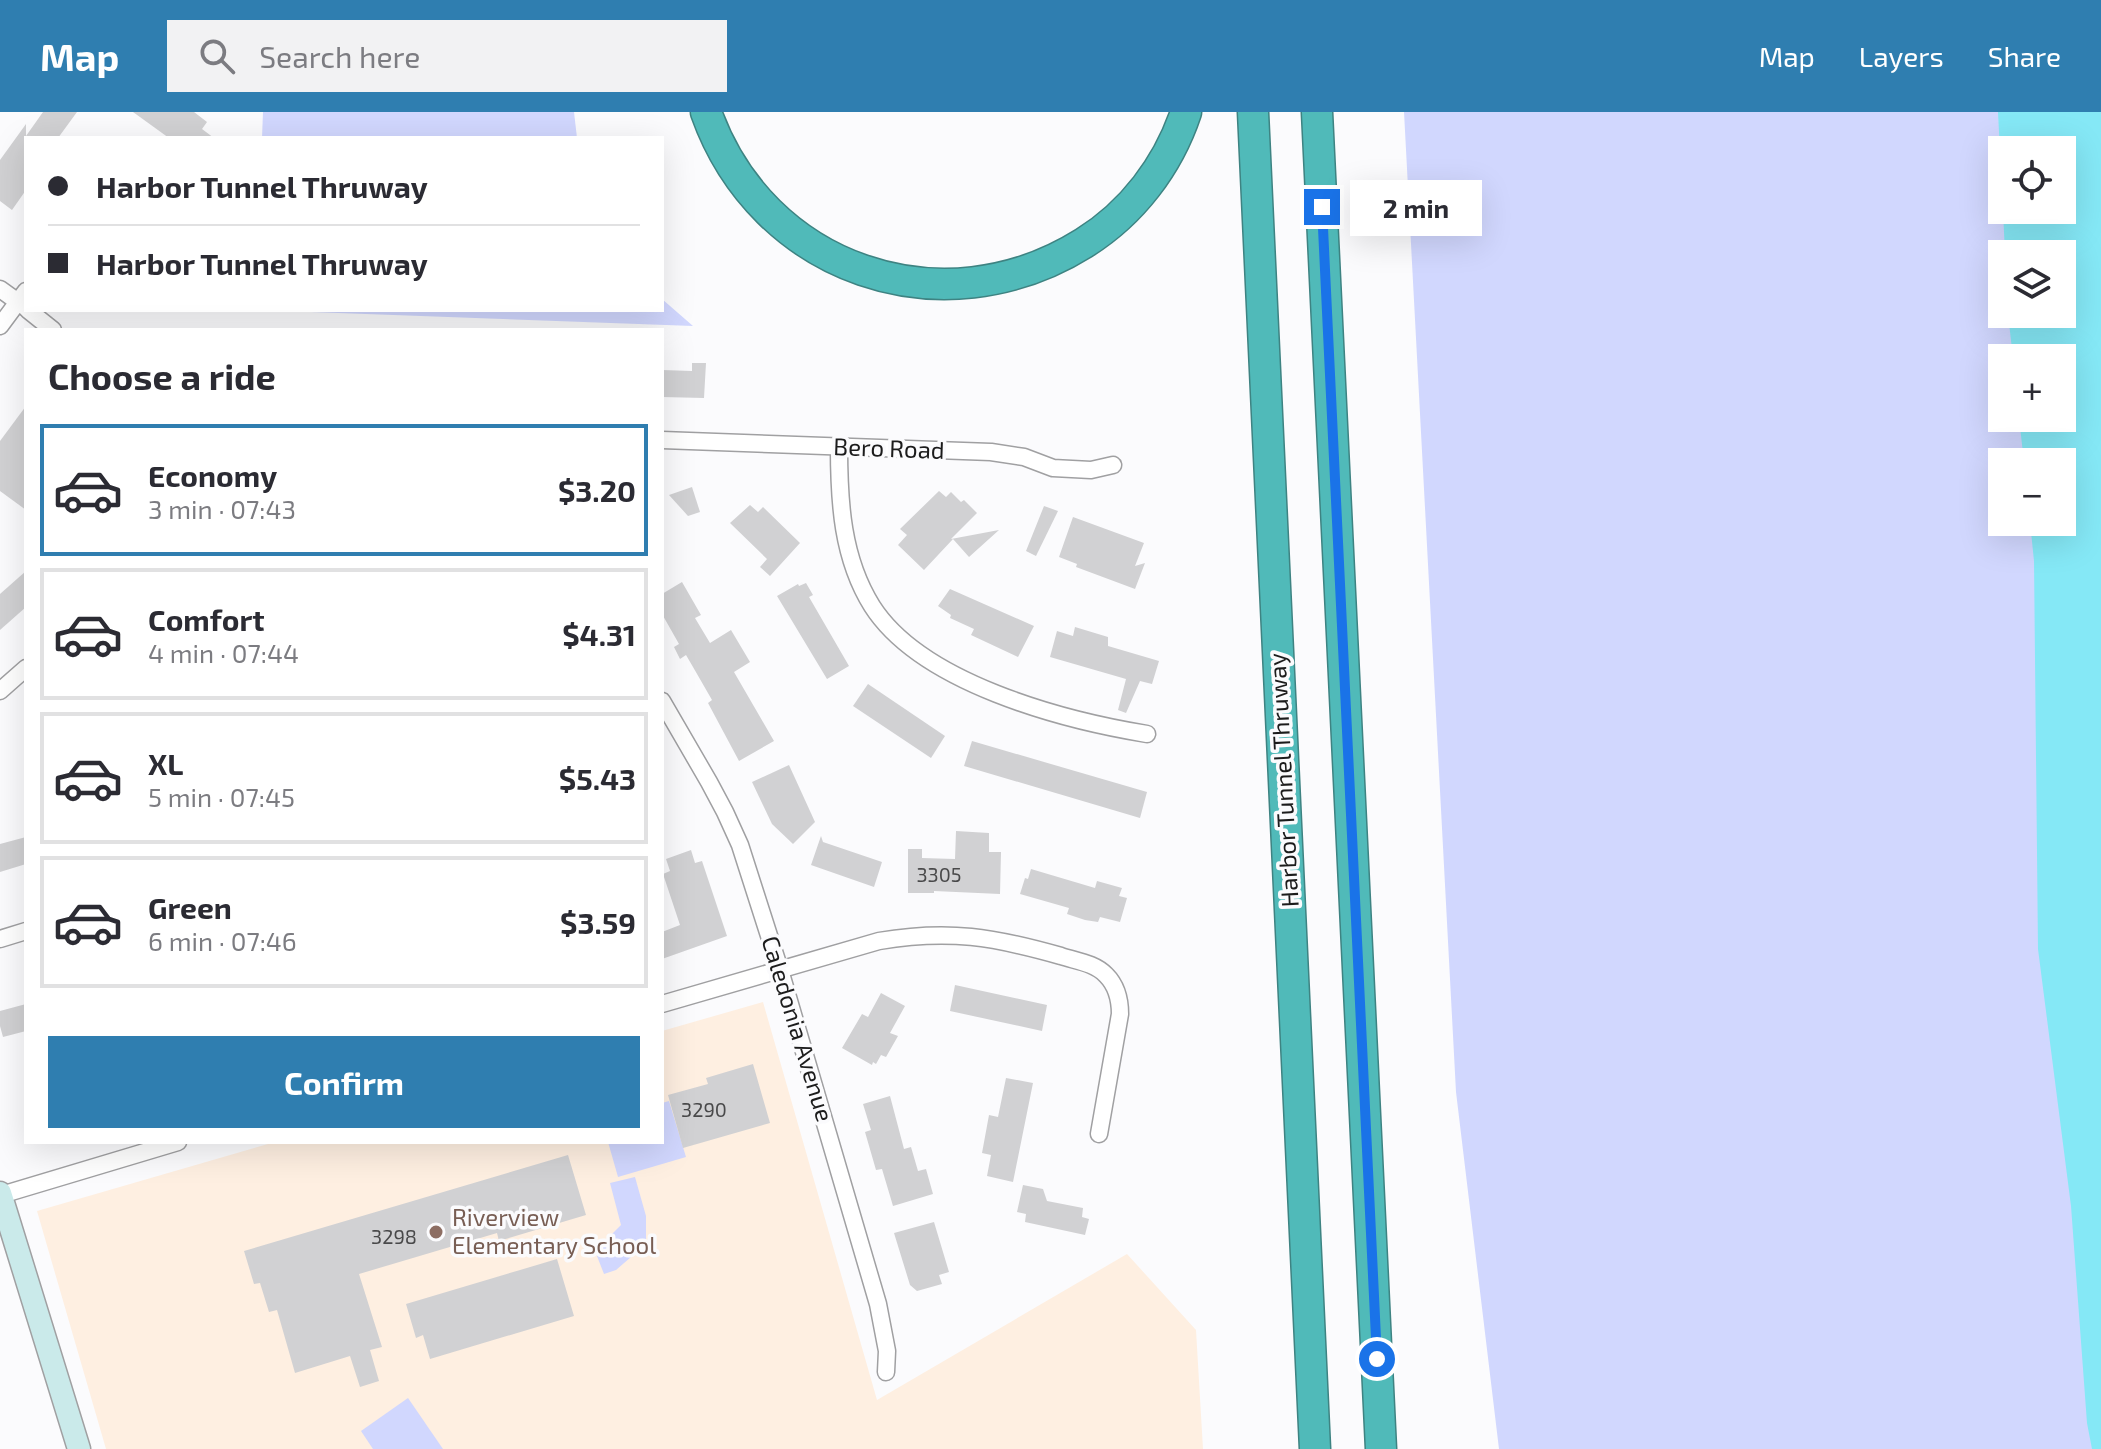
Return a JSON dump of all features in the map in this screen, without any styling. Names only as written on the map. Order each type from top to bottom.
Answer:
[{"type":"highway","points":[[706,112],[723,153],[737,174],[776,220],[798,238],[841,263],[865,272],[910,282],[961,285],[1007,277],[1050,263],[1113,223],[1134,202],[1169,154],[1186,112]]},
{"type":"highway","name":"Harbor Tunnel Thruway","points":[[1253,112],[1315,1449]]},
{"type":"highway","points":[[1317,112],[1381,1449]]},
{"type":"street","points":[[0,289],[24,303],[0,326]]},
{"type":"street","points":[[34,312],[51,328]]},
{"type":"street","name":"Bero Road","points":[[664,440],[991,452],[1024,457],[1053,468],[1091,470],[1113,465]]},
{"type":"street","points":[[839,447],[839,498],[849,550],[859,580],[888,627],[934,664],[1003,696],[1076,719],[1147,734]]},
{"type":"street","points":[[0,691],[24,670]]},
{"type":"street","name":"Caledonia Avenue","points":[[664,705],[725,812],[752,881],[878,1304],[887,1351],[886,1372]]},
{"type":"street","points":[[0,939],[24,932]]},
{"type":"street","points":[[664,1003],[879,941],[911,935],[956,934],[1005,941],[1091,965],[1113,983],[1120,1002],[1099,1134]]},
{"type":"street","points":[[79,1449],[0,1194],[171,1144]]},
{"type":"shaded area","points":[[263,112],[574,112],[577,136],[262,136]]},
{"type":"shaded area","points":[[1404,112],[2101,112],[2101,1449],[1499,1449],[1456,1092]]},
{"type":"shaded area","points":[[1998,112],[2101,112],[2101,1449],[2092,1449],[2087,1423],[2071,1206],[2038,949],[2031,536],[2076,536],[2076,448],[2022,448],[2021,432],[2076,432],[2076,344],[2011,344],[2010,328],[2076,328],[2076,240],[2004,240],[2004,224],[2076,224],[2076,136],[1999,136]]},
{"type":"shaded area","points":[[664,301],[693,326],[311,312],[664,312]]},
{"type":"shaded area","name":"Riverview Elementary School","points":[[763,1002],[877,1400],[1127,1254],[1196,1330],[1203,1449],[106,1449],[37,1211],[268,1144],[664,1144],[664,1030]]},
{"type":"shaded area","points":[[669,1101],[686,1157],[618,1177],[609,1144],[664,1144],[664,1102]]},
{"type":"shaded area","points":[[635,1177],[646,1216],[646,1244],[616,1270],[604,1274],[595,1251],[621,1225],[610,1183]]},
{"type":"shaded area","points":[[408,1398],[443,1449],[373,1449],[361,1431]]},
{"type":"building","points":[[43,112],[77,112],[59,136],[26,136]]},
{"type":"building","points":[[133,112],[194,112],[207,122],[202,129],[211,136],[166,136]]},
{"type":"building","points":[[26,124],[24,193],[12,210],[0,201],[0,160]]},
{"type":"building","points":[[692,363],[706,363],[704,398],[664,397],[664,370],[692,371]]},
{"type":"building","points":[[24,409],[24,509],[0,491],[0,441]]},
{"type":"building","points":[[692,487],[700,512],[688,516],[669,495]]},
{"type":"building","points":[[939,491],[946,497],[951,492],[977,513],[951,539],[999,530],[969,557],[953,539],[924,570],[898,545],[907,535],[900,529]]},
{"type":"building","points":[[750,505],[758,512],[763,507],[800,543],[770,576],[760,567],[767,559],[730,523]]},
{"type":"building","points":[[1044,506],[1058,511],[1036,556],[1026,551]]},
{"type":"building","points":[[1073,517],[1144,543],[1135,566],[1145,563],[1135,589],[1076,567],[1077,564],[1059,557]]},
{"type":"building","points":[[24,573],[24,609],[0,630],[0,594]]},
{"type":"building","points":[[682,582],[701,615],[695,618],[710,643],[731,630],[750,662],[734,672],[774,741],[739,761],[708,703],[712,700],[686,655],[680,659],[674,647],[679,644],[664,618],[664,593]]},
{"type":"building","points":[[806,583],[813,595],[809,597],[849,666],[827,679],[777,596]]},
{"type":"building","points":[[950,589],[1034,626],[1018,657],[971,635],[974,629],[950,618],[951,615],[938,606]]},
{"type":"building","points":[[1075,627],[1108,637],[1108,646],[1159,661],[1152,684],[1140,681],[1126,713],[1118,710],[1126,679],[1050,657],[1057,631],[1073,636]]},
{"type":"building","points":[[868,684],[945,736],[931,758],[853,706]]},
{"type":"building","points":[[972,741],[1147,792],[1140,818],[964,766]]},
{"type":"building","points":[[789,765],[815,822],[793,844],[772,824],[752,782]]},
{"type":"building","points":[[956,831],[989,833],[989,852],[1001,852],[1000,894],[908,893],[908,849],[922,849],[922,858],[955,859]]},
{"type":"building","points":[[821,836],[823,842],[882,862],[874,887],[811,865]]},
{"type":"building","points":[[24,838],[24,865],[0,872],[0,844]]},
{"type":"building","points":[[691,850],[695,863],[702,861],[727,936],[664,958],[664,931],[680,925],[664,877],[664,874],[670,871],[666,859]]},
{"type":"building","points":[[1031,869],[1095,888],[1097,881],[1122,888],[1119,896],[1127,898],[1120,922],[1100,917],[1098,922],[1085,920],[1067,914],[1069,908],[1020,894]]},
{"type":"building","points":[[955,985],[1047,1005],[1042,1031],[950,1011]]},
{"type":"building","points":[[881,993],[905,1006],[890,1033],[898,1036],[886,1057],[881,1055],[872,1065],[842,1048],[862,1014],[868,1017]]},
{"type":"building","points":[[24,1005],[24,1032],[3,1037],[0,1011]]},
{"type":"building","points":[[753,1064],[770,1123],[683,1148],[668,1095],[708,1084],[706,1078]]},
{"type":"building","points":[[1006,1078],[1033,1083],[1013,1182],[987,1176],[991,1155],[982,1153],[989,1115],[998,1117]]},
{"type":"building","points":[[890,1096],[904,1149],[911,1147],[918,1171],[926,1169],[933,1194],[893,1206],[882,1169],[876,1170],[865,1132],[871,1130],[863,1104]]},
{"type":"building","points":[[568,1155],[586,1215],[499,1241],[497,1233],[359,1274],[382,1347],[370,1350],[379,1381],[360,1387],[350,1356],[295,1373],[277,1310],[269,1312],[260,1283],[254,1284],[244,1251]]},
{"type":"building","points":[[1023,1185],[1043,1189],[1047,1201],[1083,1208],[1082,1217],[1089,1219],[1085,1235],[1025,1222],[1026,1214],[1017,1212]]},
{"type":"building","points":[[934,1222],[949,1272],[939,1275],[942,1284],[917,1291],[910,1285],[894,1233]]},
{"type":"building","points":[[557,1259],[574,1316],[430,1359],[423,1335],[416,1338],[406,1304]]},
{"type":"place","name":"Riverview Elementary School","points":[[436,1232]]},
{"type":"route","points":[[1322,207],[1377,1359]]}]
